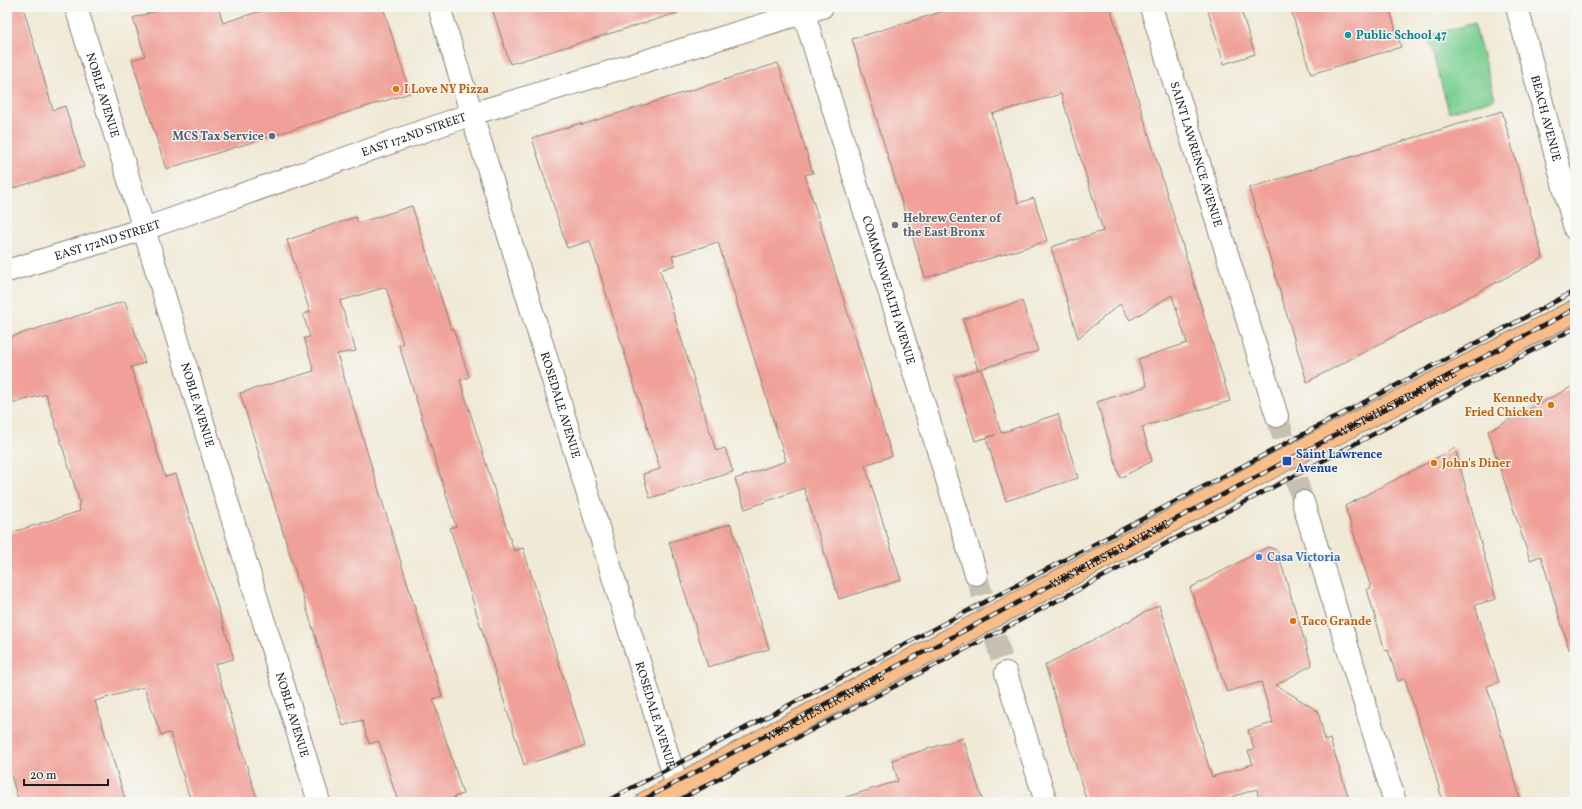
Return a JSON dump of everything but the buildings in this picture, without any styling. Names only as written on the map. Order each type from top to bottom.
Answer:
[{"type":"main road","name":"WESTCHESTER AVENUE","points":[[647,802],[680,794],[1290,457],[1575,312]]},
{"type":"street","name":"NOBLE AVENUE","points":[[76,7],[319,802]]},
{"type":"street","name":"ROSEDALE AVENUE","points":[[439,7],[680,794]]},
{"type":"street","name":"SAINT LAWRENCE AVENUE","points":[[1151,7],[1277,416]]},
{"type":"street","name":"BEACH AVENUE","points":[[1517,7],[1575,229]]},
{"type":"street","name":"EAST 172ND STREET","points":[[7,271],[144,229],[472,114],[809,9]]},
{"type":"street","name":"COMMONWEALTH AVENUE","points":[[809,9],[976,574]]},
{"type":"street","points":[[1303,502],[1395,802]]},
{"type":"street","points":[[1006,673],[1046,802]]},
{"type":"green space","points":[[1474,23],[1495,99],[1449,112],[1428,36]]},
{"type":"tunnel","points":[[1277,416],[1303,502]]},
{"type":"tunnel","points":[[976,574],[1006,673]]},
{"type":"railway","points":[[605,802],[1575,291]]},
{"type":"railway","points":[[639,802],[1575,309]]},
{"type":"railway","points":[[675,802],[1575,328]]},
{"type":"place","name":"Public School 47","points":[[1348,35]]},
{"type":"place","name":"I Love NY Pizza","points":[[396,89]]},
{"type":"place","name":"MCS Tax Service","points":[[272,136]]},
{"type":"place","name":"Hebrew Center of the East Bronx","points":[[895,225]]},
{"type":"place","name":"Kennedy Fried Chicken","points":[[1551,405]]},
{"type":"place","name":"Saint Lawrence Avenue","points":[[1287,461]]},
{"type":"place","name":"John's Diner","points":[[1434,463]]},
{"type":"place","name":"Casa Victoria","points":[[1259,557]]},
{"type":"place","name":"Taco Grande","points":[[1293,621]]}]
